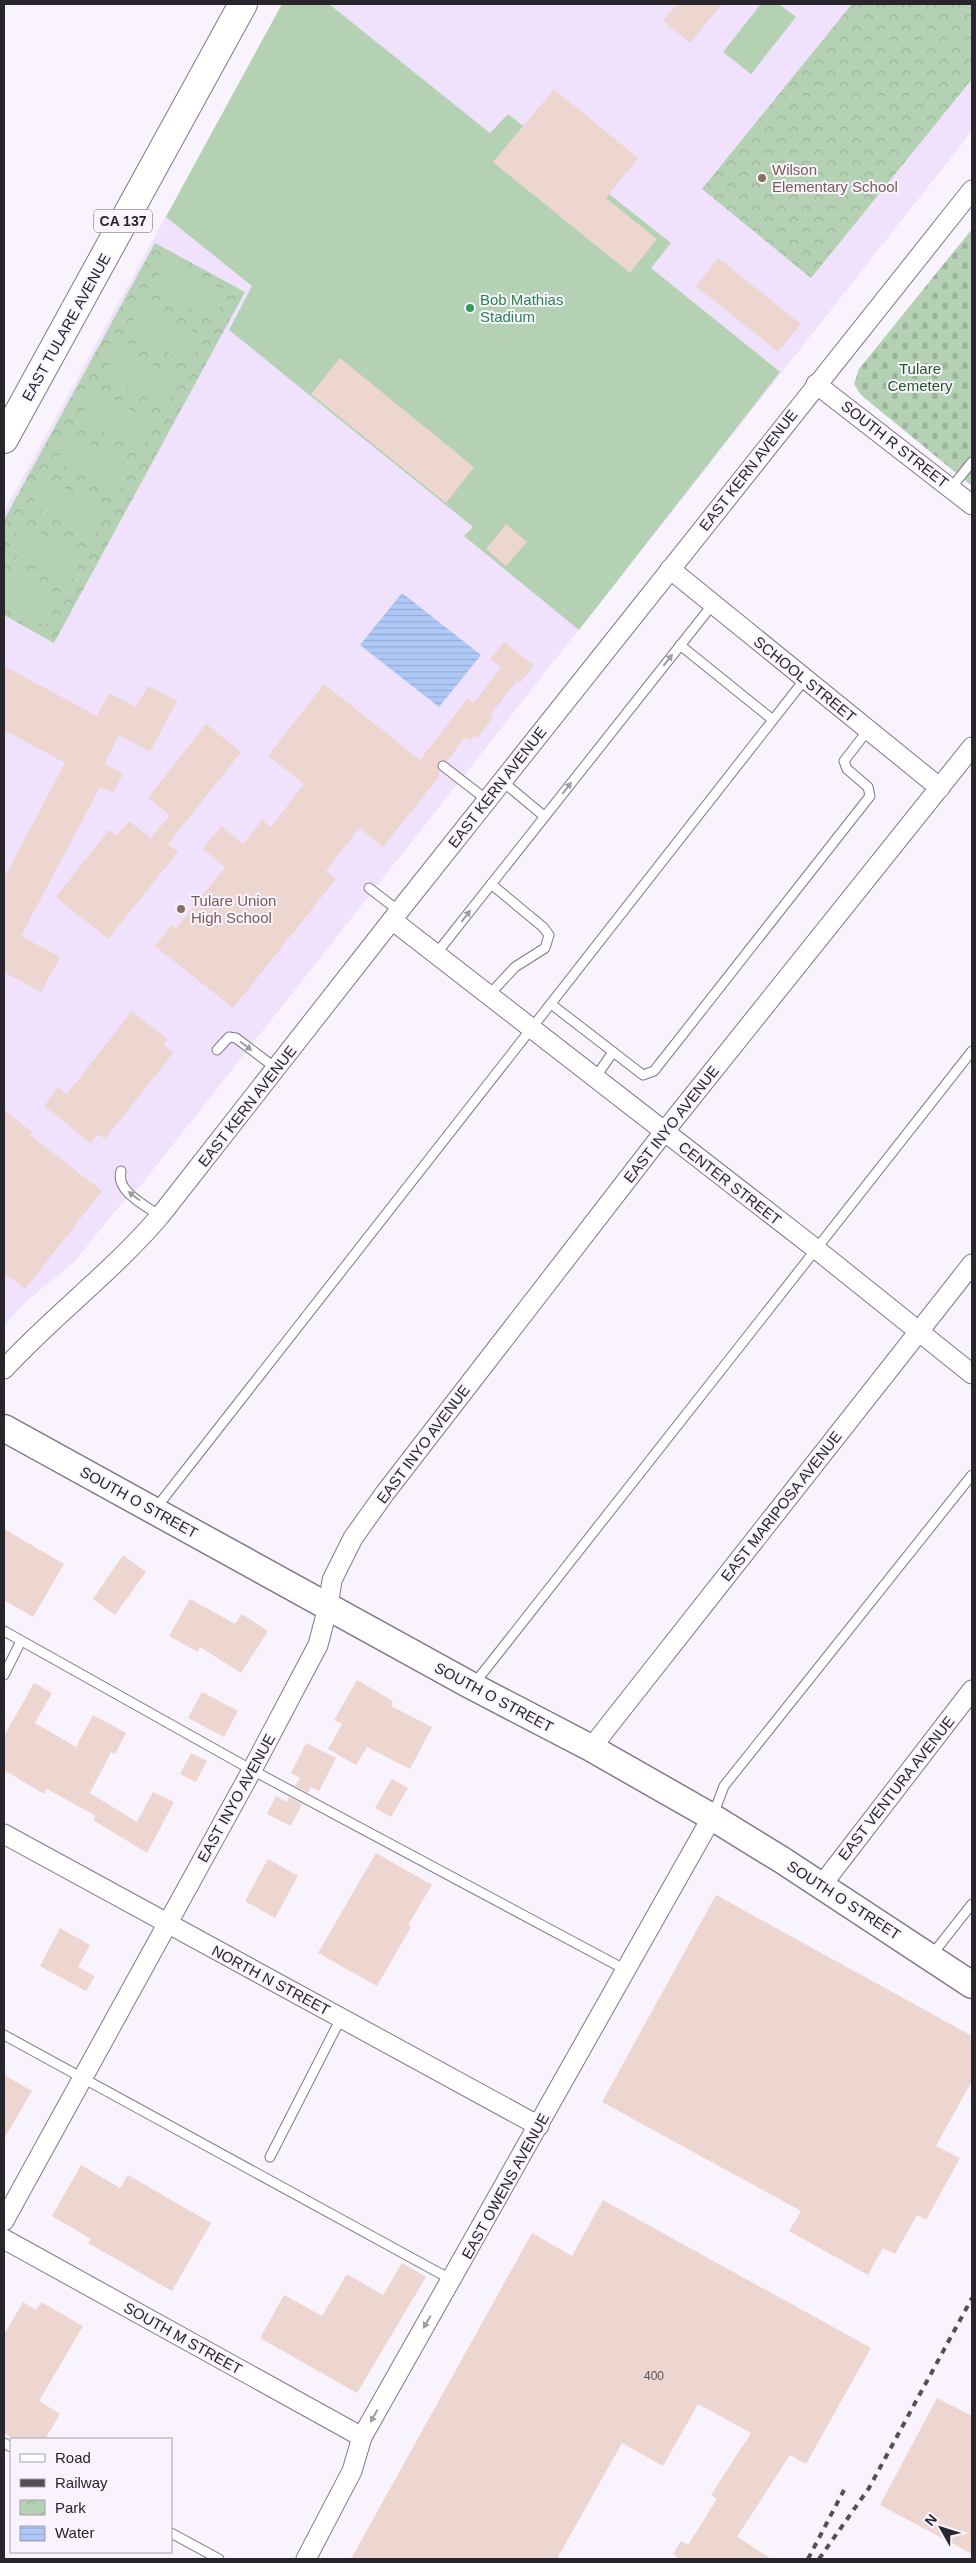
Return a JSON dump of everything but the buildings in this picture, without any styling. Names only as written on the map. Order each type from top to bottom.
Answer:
[{"type":"main road","name":"EAST TULARE AVENUE","points":[[4,439],[243,4]]},
{"type":"main road","name":"SOUTH O STREET","points":[[4,1428],[472,1686],[591,1748],[712,1817],[972,1985]]},
{"type":"street","name":"EAST KERN AVENUE","points":[[4,1369],[32,1339],[126,1255],[160,1216],[816,384],[972,190]]},
{"type":"street","name":"SOUTH R STREET","points":[[816,384],[972,505]]},
{"type":"street","name":"SCHOOL STREET","points":[[670,569],[940,788]]},
{"type":"street","name":"EAST INYO AVENUE","points":[[4,2221],[252,1770],[318,1645],[328,1607],[332,1580],[359,1530],[664,1132],[972,747]]},
{"type":"street","name":"CENTER STREET","points":[[395,916],[436,954],[972,1374]]},
{"type":"street","name":"EAST MARIPOSA AVENUE","points":[[591,1748],[972,1264]]},
{"type":"street","name":"EAST VENTURA AVENUE","points":[[821,1886],[972,1690]]},
{"type":"street","name":"EAST OWENS AVENUE","points":[[306,2559],[352,2471],[362,2437],[712,1817]]},
{"type":"street","name":"NORTH N STREET","points":[[4,1834],[539,2126]]},
{"type":"street","name":"SOUTH M STREET","points":[[4,2239],[362,2437]]},
{"type":"lane","points":[[951,488],[972,462]]},
{"type":"lane","points":[[436,954],[712,604]]},
{"type":"lane","points":[[680,645],[773,720]]},
{"type":"lane","points":[[155,1510],[805,679]]},
{"type":"lane","points":[[551,1004],[643,1074],[654,1071],[870,796],[868,787],[847,769],[844,761],[868,730]]},
{"type":"lane","points":[[443,766],[487,800]]},
{"type":"lane","points":[[502,781],[544,816]]},
{"type":"lane","points":[[489,995],[515,967],[545,948],[549,935],[544,927],[491,884]]},
{"type":"lane","points":[[369,888],[395,916]]},
{"type":"lane","points":[[217,1050],[229,1037],[236,1038],[277,1069]]},
{"type":"lane","points":[[472,1686],[972,1051]]},
{"type":"lane","points":[[594,1078],[613,1052]]},
{"type":"lane","points":[[121,1171],[118,1179],[121,1187],[160,1216]]},
{"type":"lane","points":[[712,1817],[724,1786],[972,1475]]},
{"type":"lane","points":[[4,1631],[252,1770],[626,1970]]},
{"type":"lane","points":[[4,1675],[21,1641]]},
{"type":"lane","points":[[931,1957],[972,1904]]},
{"type":"lane","points":[[270,2156],[341,2018]]},
{"type":"lane","points":[[4,2036],[452,2280]]},
{"type":"lane","points":[[172,2534],[219,2559]]},
{"type":"shaded area","name":"Tulare Union High School","points":[[282,4],[972,4],[972,131],[138,1189],[123,1202],[73,1263],[28,1300],[4,1325],[4,512]]},
{"type":"green space","name":"Bob Mathias Stadium","points":[[282,4],[329,4],[490,133],[508,114],[671,243],[651,268],[780,372],[579,630],[464,536],[473,527],[229,330],[252,286],[166,217]]},
{"type":"green space","points":[[761,4],[779,4],[796,17],[751,74],[723,52]]},
{"type":"green space","points":[[852,4],[972,4],[972,79],[811,278],[702,189]]},
{"type":"green space","name":"Tulare Cemetery","points":[[972,229],[972,486],[861,395],[854,384],[859,369]]},
{"type":"green space","points":[[155,243],[245,292],[54,643],[4,615],[4,520]]},
{"type":"green space","points":[[167,260],[228,293],[213,321],[152,287]]},
{"type":"green space","points":[[143,303],[204,337],[189,364],[128,331]]},
{"type":"green space","points":[[119,347],[180,380],[165,408],[104,374]]},
{"type":"green space","points":[[95,390],[156,424],[141,452],[79,418]]},
{"type":"green space","points":[[71,434],[132,467],[117,495],[56,461]]},
{"type":"green space","points":[[46,478],[108,512],[92,539],[31,505]]},
{"type":"green space","points":[[23,523],[84,556],[69,584],[7,550]]},
{"type":"green space","points":[[4,568],[60,599],[45,627],[4,604]]},
{"type":"water","points":[[402,593],[481,655],[439,707],[360,645]]},
{"type":"railway","points":[[819,2559],[869,2488],[972,2298]]},
{"type":"railway","points":[[808,2559],[844,2490]]},
{"type":"place","name":"Wilson Elementary School","points":[[762,178]]},
{"type":"place","name":"Bob Mathias Stadium","points":[[470,308]]},
{"type":"place","name":"Tulare Union High School","points":[[181,909]]}]
